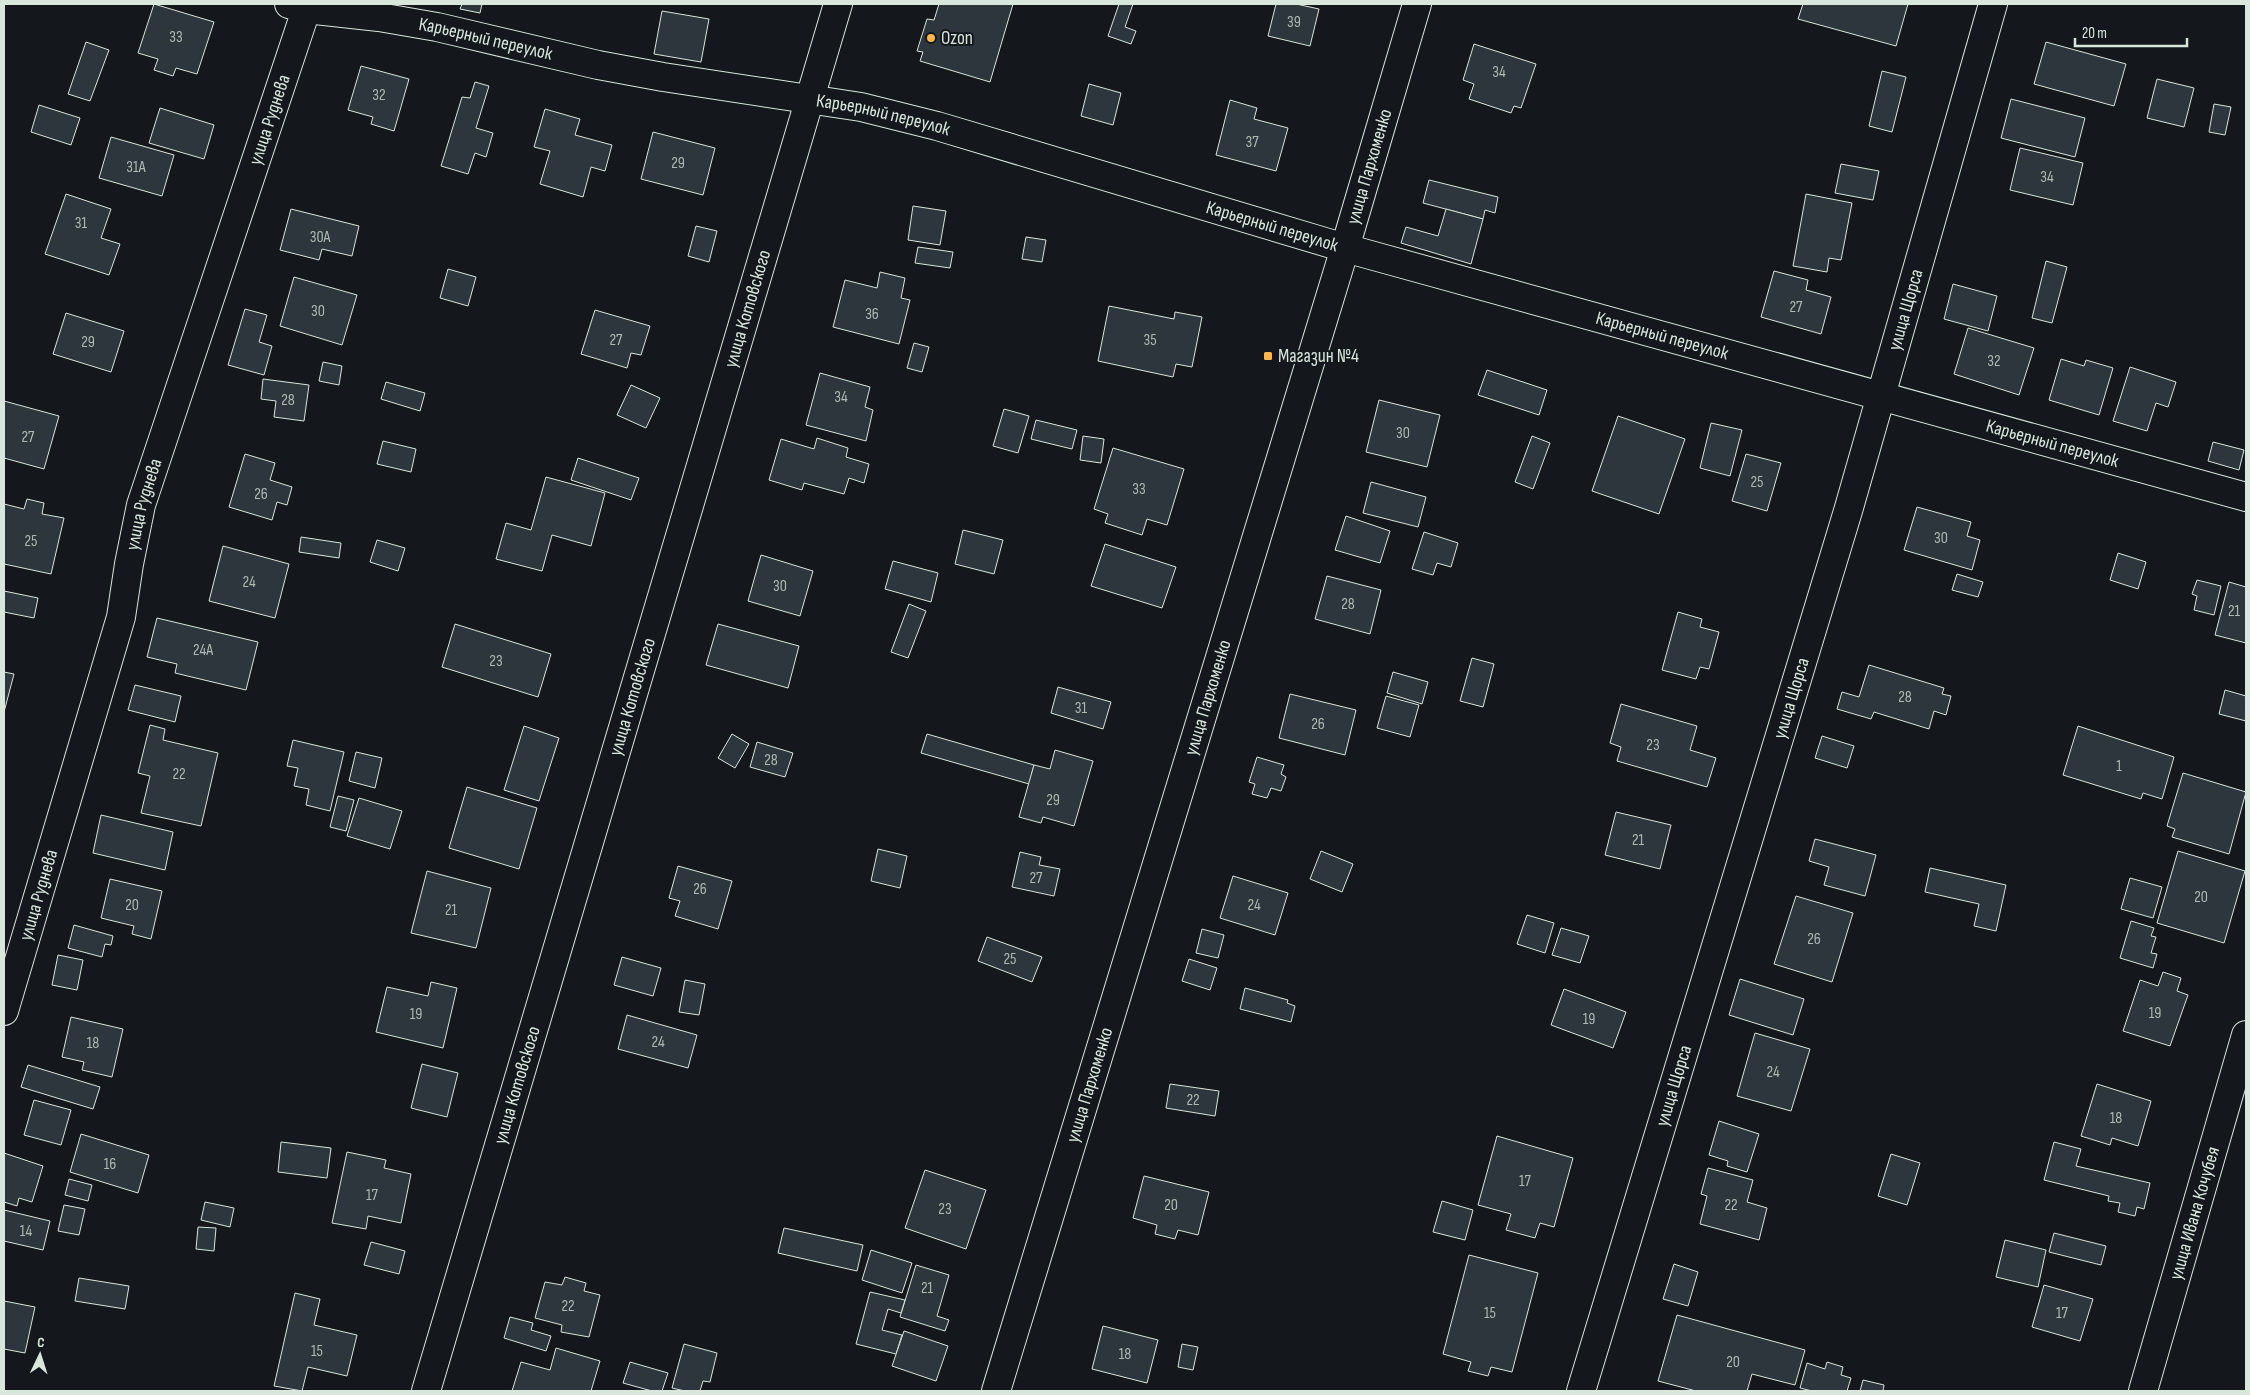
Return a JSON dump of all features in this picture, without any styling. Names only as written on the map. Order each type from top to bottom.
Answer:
[{"type":"street","name":"улица Котовского","points":[[426,1391],[838,4]]},
{"type":"street","name":"улица Пархоменко","points":[[996,1391],[1345,248],[1417,4]]},
{"type":"street","name":"улица Щорса","points":[[1581,1391],[1881,397],[1993,4]]},
{"type":"street","name":"Карьерный переулок","points":[[301,5],[428,25],[598,65],[861,107],[937,126],[1345,248],[2246,497]]},
{"type":"street","name":"улица Руднева","points":[[4,1011],[121,617],[141,505],[301,5]]},
{"type":"street","name":"улица Ивана Кочубея","points":[[2143,1391],[2246,1035]]},
{"type":"building","points":[[154,4],[214,22],[197,74],[176,68],[173,76],[154,70],[158,59],[138,53]]},
{"type":"building","points":[[462,4],[482,4],[480,13],[460,9]]},
{"type":"building","points":[[939,4],[1013,4],[990,82],[920,61],[923,52],[917,51],[927,19],[934,20]]},
{"type":"building","points":[[1119,4],[1133,4],[1125,27],[1136,31],[1131,44],[1108,36]]},
{"type":"building","points":[[1276,4],[1296,4],[1319,9],[1310,46],[1268,36]]},
{"type":"building","points":[[1803,4],[1908,4],[1896,46],[1798,19]]},
{"type":"building","points":[[662,11],[709,19],[701,62],[654,54]]},
{"type":"building","points":[[86,42],[109,50],[90,101],[68,94]]},
{"type":"building","points":[[2046,42],[2126,64],[2114,106],[2034,84]]},
{"type":"building","points":[[1474,44],[1536,64],[1521,108],[1514,106],[1511,113],[1469,99],[1474,84],[1463,80]]},
{"type":"building","points":[[361,66],[409,79],[394,131],[371,124],[373,117],[348,110]]},
{"type":"building","points":[[1882,71],[1906,77],[1892,132],[1869,126]]},
{"type":"building","points":[[2157,79],[2194,88],[2184,127],[2147,118]]},
{"type":"building","points":[[475,82],[489,86],[476,128],[493,133],[486,157],[475,153],[468,174],[441,166],[462,97],[470,98]]},
{"type":"building","points":[[1089,84],[1121,93],[1113,125],[1081,116]]},
{"type":"building","points":[[2011,99],[2085,118],[2075,157],[2001,138]]},
{"type":"building","points":[[1230,100],[1257,108],[1254,119],[1288,128],[1276,171],[1216,155]]},
{"type":"building","points":[[2214,104],[2231,107],[2225,135],[2209,132]]},
{"type":"building","points":[[39,105],[80,118],[71,145],[31,132]]},
{"type":"building","points":[[160,108],[214,125],[204,159],[149,143]]},
{"type":"building","points":[[545,109],[580,119],[575,135],[612,145],[605,171],[591,167],[583,197],[540,184],[550,151],[534,147]]},
{"type":"building","points":[[653,132],[715,148],[703,195],[641,179]]},
{"type":"building","points":[[111,137],[174,155],[162,196],[99,178]]},
{"type":"building","points":[[2020,148],[2083,163],[2073,205],[2010,190]]},
{"type":"building","points":[[1841,164],[1879,171],[1873,200],[1835,193]]},
{"type":"building","points":[[1429,180],[1498,197],[1495,213],[1485,210],[1483,219],[1423,203]]},
{"type":"building","points":[[66,194],[111,209],[101,238],[120,244],[109,275],[45,254]]},
{"type":"building","points":[[1806,194],[1852,203],[1841,260],[1829,258],[1827,272],[1793,266]]},
{"type":"building","points":[[913,206],[946,211],[940,245],[908,240]]},
{"type":"building","points":[[291,209],[359,226],[352,256],[322,249],[319,260],[280,250]]},
{"type":"building","points":[[1446,209],[1483,219],[1471,264],[1401,243],[1406,227],[1438,236]]},
{"type":"building","points":[[696,226],[717,231],[709,262],[688,256]]},
{"type":"building","points":[[1026,237],[1046,240],[1042,262],[1022,259]]},
{"type":"building","points":[[918,247],[953,252],[950,268],[915,263]]},
{"type":"building","points":[[2046,261],[2067,267],[2052,323],[2032,318]]},
{"type":"building","points":[[448,269],[476,277],[468,306],[440,298]]},
{"type":"building","points":[[1774,271],[1808,280],[1806,290],[1831,297],[1821,334],[1761,317]]},
{"type":"building","points":[[880,272],[905,278],[901,298],[910,300],[899,344],[833,327],[845,280],[877,288]]},
{"type":"building","points":[[294,277],[357,295],[342,345],[280,326]]},
{"type":"building","points":[[1953,284],[1997,296],[1988,331],[1944,319]]},
{"type":"building","points":[[1109,306],[1174,319],[1175,312],[1202,317],[1192,367],[1176,364],[1173,377],[1098,361]]},
{"type":"building","points":[[245,309],[267,315],[259,342],[272,346],[264,375],[228,365]]},
{"type":"building","points":[[595,310],[650,326],[641,355],[631,353],[627,368],[581,354]]},
{"type":"building","points":[[66,313],[124,331],[111,372],[53,354]]},
{"type":"building","points":[[1968,328],[2034,348],[2019,395],[1954,374]]},
{"type":"building","points":[[914,343],[929,347],[922,372],[907,368]]},
{"type":"building","points":[[2061,359],[2084,366],[2086,360],[2113,368],[2099,415],[2049,400]]},
{"type":"building","points":[[323,362],[342,366],[339,385],[319,381]]},
{"type":"building","points":[[2130,367],[2176,382],[2168,407],[2156,403],[2147,431],[2113,421]]},
{"type":"building","points":[[1487,370],[1547,390],[1539,415],[1478,395]]},
{"type":"building","points":[[820,373],[870,387],[865,407],[873,410],[866,441],[806,425]]},
{"type":"building","points":[[263,379],[309,385],[304,421],[274,417],[276,401],[261,399]]},
{"type":"building","points":[[386,382],[425,393],[420,411],[381,399]]},
{"type":"building","points":[[631,385],[660,398],[646,428],[617,415]]},
{"type":"building","points":[[1379,400],[1440,415],[1427,467],[1366,452]]},
{"type":"building","points":[[4,401],[59,416],[44,469],[4,458]]},
{"type":"building","points":[[1004,409],[1029,416],[1018,453],[993,446]]},
{"type":"building","points":[[1618,416],[1685,439],[1659,514],[1592,491]]},
{"type":"building","points":[[1036,420],[1077,430],[1072,449],[1031,439]]},
{"type":"building","points":[[1711,423],[1742,430],[1730,476],[1700,468]]},
{"type":"building","points":[[1083,436],[1104,439],[1101,463],[1080,460]]},
{"type":"building","points":[[1532,436],[1550,443],[1533,489],[1515,482]]},
{"type":"building","points":[[817,438],[848,448],[846,457],[869,464],[864,483],[849,478],[844,494],[804,483],[802,490],[769,480],[781,439],[814,449]]},
{"type":"building","points":[[383,441],[416,449],[411,472],[377,464]]},
{"type":"building","points":[[2213,442],[2244,450],[2239,470],[2208,461]]},
{"type":"building","points":[[1113,448],[1184,469],[1167,525],[1147,519],[1142,535],[1105,523],[1108,514],[1094,509]]},
{"type":"building","points":[[245,454],[275,463],[270,480],[292,487],[287,505],[277,502],[272,520],[229,507]]},
{"type":"building","points":[[1746,454],[1781,463],[1767,511],[1732,501]]},
{"type":"building","points":[[578,458],[639,478],[631,500],[571,480]]},
{"type":"building","points":[[546,477],[605,493],[591,546],[552,535],[542,571],[496,559],[506,523],[531,530]]},
{"type":"building","points":[[1371,482],[1426,497],[1418,527],[1363,513]]},
{"type":"building","points":[[27,499],[44,503],[42,514],[64,518],[51,574],[4,564],[4,504],[24,509]]},
{"type":"building","points":[[1917,507],[1971,522],[1967,536],[1980,540],[1972,570],[1904,550]]},
{"type":"building","points":[[1346,516],[1390,531],[1380,563],[1335,550]]},
{"type":"building","points":[[963,530],[1003,540],[994,574],[955,564]]},
{"type":"building","points":[[1424,532],[1458,543],[1451,567],[1437,563],[1433,575],[1412,569]]},
{"type":"building","points":[[301,537],[341,543],[339,558],[299,552]]},
{"type":"building","points":[[377,540],[405,548],[398,571],[370,562]]},
{"type":"building","points":[[1105,544],[1176,567],[1162,608],[1091,586]]},
{"type":"building","points":[[223,546],[289,564],[275,618],[209,601]]},
{"type":"building","points":[[2118,553],[2146,562],[2138,589],[2110,580]]},
{"type":"building","points":[[761,555],[813,571],[800,616],[748,601]]},
{"type":"building","points":[[893,561],[938,573],[931,602],[885,589]]},
{"type":"building","points":[[1957,574],[1983,582],[1978,597],[1952,590]]},
{"type":"building","points":[[1327,576],[1381,590],[1370,634],[1315,619]]},
{"type":"building","points":[[2197,580],[2221,586],[2214,615],[2194,610],[2197,596],[2192,594]]},
{"type":"building","points":[[2229,582],[2246,587],[2246,643],[2215,635]]},
{"type":"building","points":[[4,591],[38,598],[34,618],[4,612]]},
{"type":"building","points":[[909,604],[926,611],[908,658],[891,652]]},
{"type":"building","points":[[1678,612],[1702,619],[1700,627],[1719,632],[1709,669],[1700,667],[1696,679],[1662,670]]},
{"type":"building","points":[[157,618],[258,642],[246,690],[175,673],[177,664],[147,657]]},
{"type":"building","points":[[455,624],[551,654],[538,697],[442,667]]},
{"type":"building","points":[[718,624],[799,646],[788,688],[706,665]]},
{"type":"building","points":[[1472,658],[1494,664],[1483,707],[1460,701]]},
{"type":"building","points":[[1869,665],[1944,688],[1942,694],[1951,696],[1946,715],[1934,711],[1929,729],[1874,712],[1871,719],[1837,709],[1842,692],[1859,697]]},
{"type":"building","points":[[4,672],[14,674],[4,712]]},
{"type":"building","points":[[1393,672],[1428,682],[1422,704],[1387,693]]},
{"type":"building","points":[[135,685],[181,696],[175,722],[128,710]]},
{"type":"building","points":[[1058,687],[1111,702],[1103,729],[1051,713]]},
{"type":"building","points":[[2225,690],[2246,696],[2246,721],[2219,714]]},
{"type":"building","points":[[1290,694],[1356,710],[1345,755],[1279,738]]},
{"type":"building","points":[[1386,696],[1419,705],[1410,737],[1377,728]]},
{"type":"building","points":[[1621,704],[1697,726],[1690,750],[1716,758],[1707,787],[1617,761],[1621,747],[1610,743]]},
{"type":"building","points":[[150,725],[165,729],[163,740],[218,753],[201,826],[141,813],[150,776],[138,773]]},
{"type":"building","points":[[524,726],[559,738],[539,801],[504,790]]},
{"type":"building","points":[[2078,726],[2174,757],[2162,799],[2143,793],[2141,799],[2063,775]]},
{"type":"building","points":[[732,734],[749,744],[735,768],[718,758]]},
{"type":"building","points":[[927,734],[1034,765],[1029,784],[921,753]]},
{"type":"building","points":[[1822,736],[1854,746],[1847,768],[1815,758]]},
{"type":"building","points":[[293,740],[344,752],[330,811],[306,805],[309,789],[294,786],[298,768],[287,766]]},
{"type":"building","points":[[757,742],[793,753],[785,777],[750,767]]},
{"type":"building","points":[[1055,750],[1093,761],[1074,826],[1043,817],[1041,823],[1019,817],[1034,765],[1050,769]]},
{"type":"building","points":[[356,752],[382,758],[375,788],[349,781]]},
{"type":"building","points":[[1257,757],[1284,765],[1281,774],[1286,777],[1281,791],[1271,788],[1267,798],[1252,794],[1255,784],[1249,782]]},
{"type":"building","points":[[2183,773],[2246,792],[2229,854],[2172,837],[2175,829],[2167,826]]},
{"type":"building","points":[[467,787],[537,808],[519,869],[449,848]]},
{"type":"building","points":[[338,796],[354,800],[346,831],[330,827]]},
{"type":"building","points":[[359,798],[402,811],[390,849],[347,836]]},
{"type":"building","points":[[1616,812],[1671,825],[1660,869],[1605,855]]},
{"type":"building","points":[[101,815],[173,832],[165,870],[93,853]]},
{"type":"building","points":[[1815,839],[1876,855],[1865,896],[1824,885],[1829,867],[1809,861]]},
{"type":"building","points":[[878,849],[907,856],[900,888],[871,881]]},
{"type":"building","points":[[1321,851],[1353,864],[1342,892],[1310,879]]},
{"type":"building","points":[[2178,851],[2245,871],[2224,943],[2157,923]]},
{"type":"building","points":[[1020,852],[1041,857],[1039,865],[1060,869],[1054,896],[1012,887]]},
{"type":"building","points":[[678,866],[732,881],[718,929],[675,916],[680,901],[669,898]]},
{"type":"building","points":[[1930,868],[2006,885],[1996,931],[1974,926],[1979,904],[1925,892]]},
{"type":"building","points":[[427,871],[491,888],[476,948],[411,933]]},
{"type":"building","points":[[1233,876],[1288,893],[1275,935],[1220,918]]},
{"type":"building","points":[[2130,878],[2162,887],[2153,918],[2121,909]]},
{"type":"building","points":[[110,879],[162,891],[151,939],[132,934],[134,926],[101,918]]},
{"type":"building","points":[[1796,896],[1853,913],[1832,982],[1774,964]]},
{"type":"building","points":[[1527,915],[1554,923],[1545,953],[1517,944]]},
{"type":"building","points":[[2131,921],[2154,928],[2151,936],[2156,937],[2151,953],[2157,954],[2153,968],[2120,958]]},
{"type":"building","points":[[74,925],[113,936],[111,945],[105,944],[102,957],[68,948]]},
{"type":"building","points":[[1561,928],[1589,936],[1580,963],[1552,955]]},
{"type":"building","points":[[1202,929],[1224,935],[1218,958],[1196,953]]},
{"type":"building","points":[[987,937],[1042,957],[1032,982],[978,961]]},
{"type":"building","points":[[58,955],[83,960],[77,990],[52,985]]},
{"type":"building","points":[[622,957],[661,968],[653,996],[614,985]]},
{"type":"building","points":[[1189,959],[1217,968],[1210,990],[1182,981]]},
{"type":"building","points":[[2163,972],[2181,978],[2177,991],[2188,995],[2170,1046],[2123,1031],[2140,980],[2158,986]]},
{"type":"building","points":[[1740,979],[1804,999],[1793,1035],[1729,1015]]},
{"type":"building","points":[[685,980],[705,984],[699,1015],[679,1012]]},
{"type":"building","points":[[431,982],[457,988],[443,1048],[376,1032],[387,987],[428,996]]},
{"type":"building","points":[[1245,988],[1288,1000],[1287,1003],[1295,1006],[1291,1022],[1240,1009]]},
{"type":"building","points":[[1564,989],[1626,1012],[1613,1048],[1551,1025]]},
{"type":"building","points":[[627,1015],[697,1035],[688,1068],[618,1049]]},
{"type":"building","points":[[71,1017],[123,1029],[112,1077],[82,1070],[84,1062],[62,1057]]},
{"type":"building","points":[[1755,1033],[1810,1049],[1791,1111],[1737,1096]]},
{"type":"building","points":[[422,1064],[458,1073],[447,1117],[411,1108]]},
{"type":"building","points":[[28,1065],[100,1087],[93,1109],[21,1087]]},
{"type":"building","points":[[1170,1084],[1219,1091],[1215,1116],[1166,1108]]},
{"type":"building","points":[[2097,1084],[2151,1101],[2138,1146],[2112,1138],[2110,1145],[2081,1136]]},
{"type":"building","points":[[34,1100],[71,1110],[61,1145],[24,1135]]},
{"type":"building","points":[[1719,1121],[1759,1134],[1747,1172],[1727,1166],[1728,1161],[1709,1155]]},
{"type":"building","points":[[81,1134],[149,1155],[138,1193],[70,1172]]},
{"type":"building","points":[[1497,1136],[1573,1158],[1554,1227],[1540,1223],[1535,1238],[1506,1230],[1511,1214],[1478,1205]]},
{"type":"building","points":[[281,1142],[331,1148],[327,1178],[278,1172]]},
{"type":"building","points":[[2054,1142],[2081,1149],[2076,1166],[2150,1183],[2144,1209],[2137,1207],[2135,1216],[2118,1212],[2120,1203],[2108,1201],[2109,1196],[2044,1180]]},
{"type":"building","points":[[347,1152],[386,1160],[384,1168],[411,1174],[401,1223],[368,1216],[366,1229],[332,1223]]},
{"type":"building","points":[[4,1153],[43,1166],[32,1202],[19,1198],[17,1206],[4,1202]]},
{"type":"building","points":[[1891,1154],[1920,1163],[1907,1205],[1878,1196]]},
{"type":"building","points":[[1708,1168],[1753,1180],[1747,1202],[1767,1208],[1759,1240],[1700,1224],[1707,1196],[1701,1194]]},
{"type":"building","points":[[925,1170],[986,1190],[966,1249],[905,1228]]},
{"type":"building","points":[[1144,1176],[1209,1192],[1198,1235],[1178,1230],[1175,1239],[1155,1234],[1157,1225],[1133,1218]]},
{"type":"building","points":[[69,1179],[92,1185],[88,1201],[65,1195]]},
{"type":"building","points":[[1442,1201],[1473,1210],[1465,1240],[1433,1232]]},
{"type":"building","points":[[205,1202],[234,1208],[230,1227],[201,1220]]},
{"type":"building","points":[[64,1205],[85,1209],[79,1235],[58,1231]]},
{"type":"building","points":[[4,1210],[50,1221],[43,1250],[4,1241]]},
{"type":"building","points":[[198,1227],[216,1228],[214,1251],[196,1249]]},
{"type":"building","points":[[784,1228],[863,1245],[857,1271],[778,1253]]},
{"type":"building","points":[[2054,1233],[2106,1246],[2101,1265],[2049,1252]]},
{"type":"building","points":[[2005,1240],[2046,1250],[2038,1287],[1996,1277]]},
{"type":"building","points":[[371,1242],[405,1251],[399,1274],[364,1265]]},
{"type":"building","points":[[871,1250],[912,1263],[902,1293],[862,1280]]},
{"type":"building","points":[[1469,1255],[1538,1273],[1512,1372],[1491,1367],[1488,1376],[1468,1371],[1471,1362],[1443,1354]]},
{"type":"building","points":[[1674,1264],[1698,1272],[1688,1306],[1663,1299]]},
{"type":"building","points":[[916,1265],[949,1275],[937,1316],[949,1320],[945,1331],[900,1317]]},
{"type":"building","points":[[565,1277],[586,1283],[584,1291],[600,1295],[589,1337],[561,1332],[562,1325],[535,1318],[545,1282],[562,1285]]},
{"type":"building","points":[[79,1278],[129,1286],[125,1309],[75,1301]]},
{"type":"building","points":[[2044,1285],[2093,1299],[2080,1341],[2032,1327]]},
{"type":"building","points":[[870,1292],[905,1300],[901,1313],[888,1309],[882,1330],[902,1335],[896,1354],[856,1344]]},
{"type":"building","points":[[295,1293],[320,1299],[314,1325],[357,1335],[347,1376],[308,1367],[302,1391],[274,1386]]},
{"type":"building","points":[[4,1301],[35,1307],[25,1353],[4,1349]]},
{"type":"building","points":[[1677,1315],[1805,1350],[1795,1385],[1752,1374],[1747,1391],[1696,1391],[1658,1381]]},
{"type":"building","points":[[510,1317],[533,1323],[531,1330],[551,1336],[546,1351],[504,1338]]},
{"type":"building","points":[[1103,1326],[1158,1340],[1147,1383],[1092,1369]]},
{"type":"building","points":[[904,1331],[948,1346],[936,1381],[892,1366]]},
{"type":"building","points":[[684,1344],[717,1353],[710,1382],[703,1381],[700,1391],[685,1391],[672,1388]]},
{"type":"building","points":[[1182,1344],[1198,1347],[1193,1370],[1178,1367]]},
{"type":"building","points":[[556,1348],[600,1361],[591,1391],[512,1391],[521,1362],[550,1370]]},
{"type":"building","points":[[630,1362],[668,1373],[662,1391],[652,1391],[623,1383]]},
{"type":"building","points":[[1827,1362],[1843,1367],[1841,1375],[1851,1378],[1847,1391],[1812,1391],[1800,1388],[1807,1363],[1825,1369]]},
{"type":"building","points":[[1863,1380],[1884,1385],[1883,1391],[1860,1391]]},
{"type":"place","name":"Ozon","points":[[931,38]]},
{"type":"place","name":"Магазин №4","points":[[1268,356]]}]
